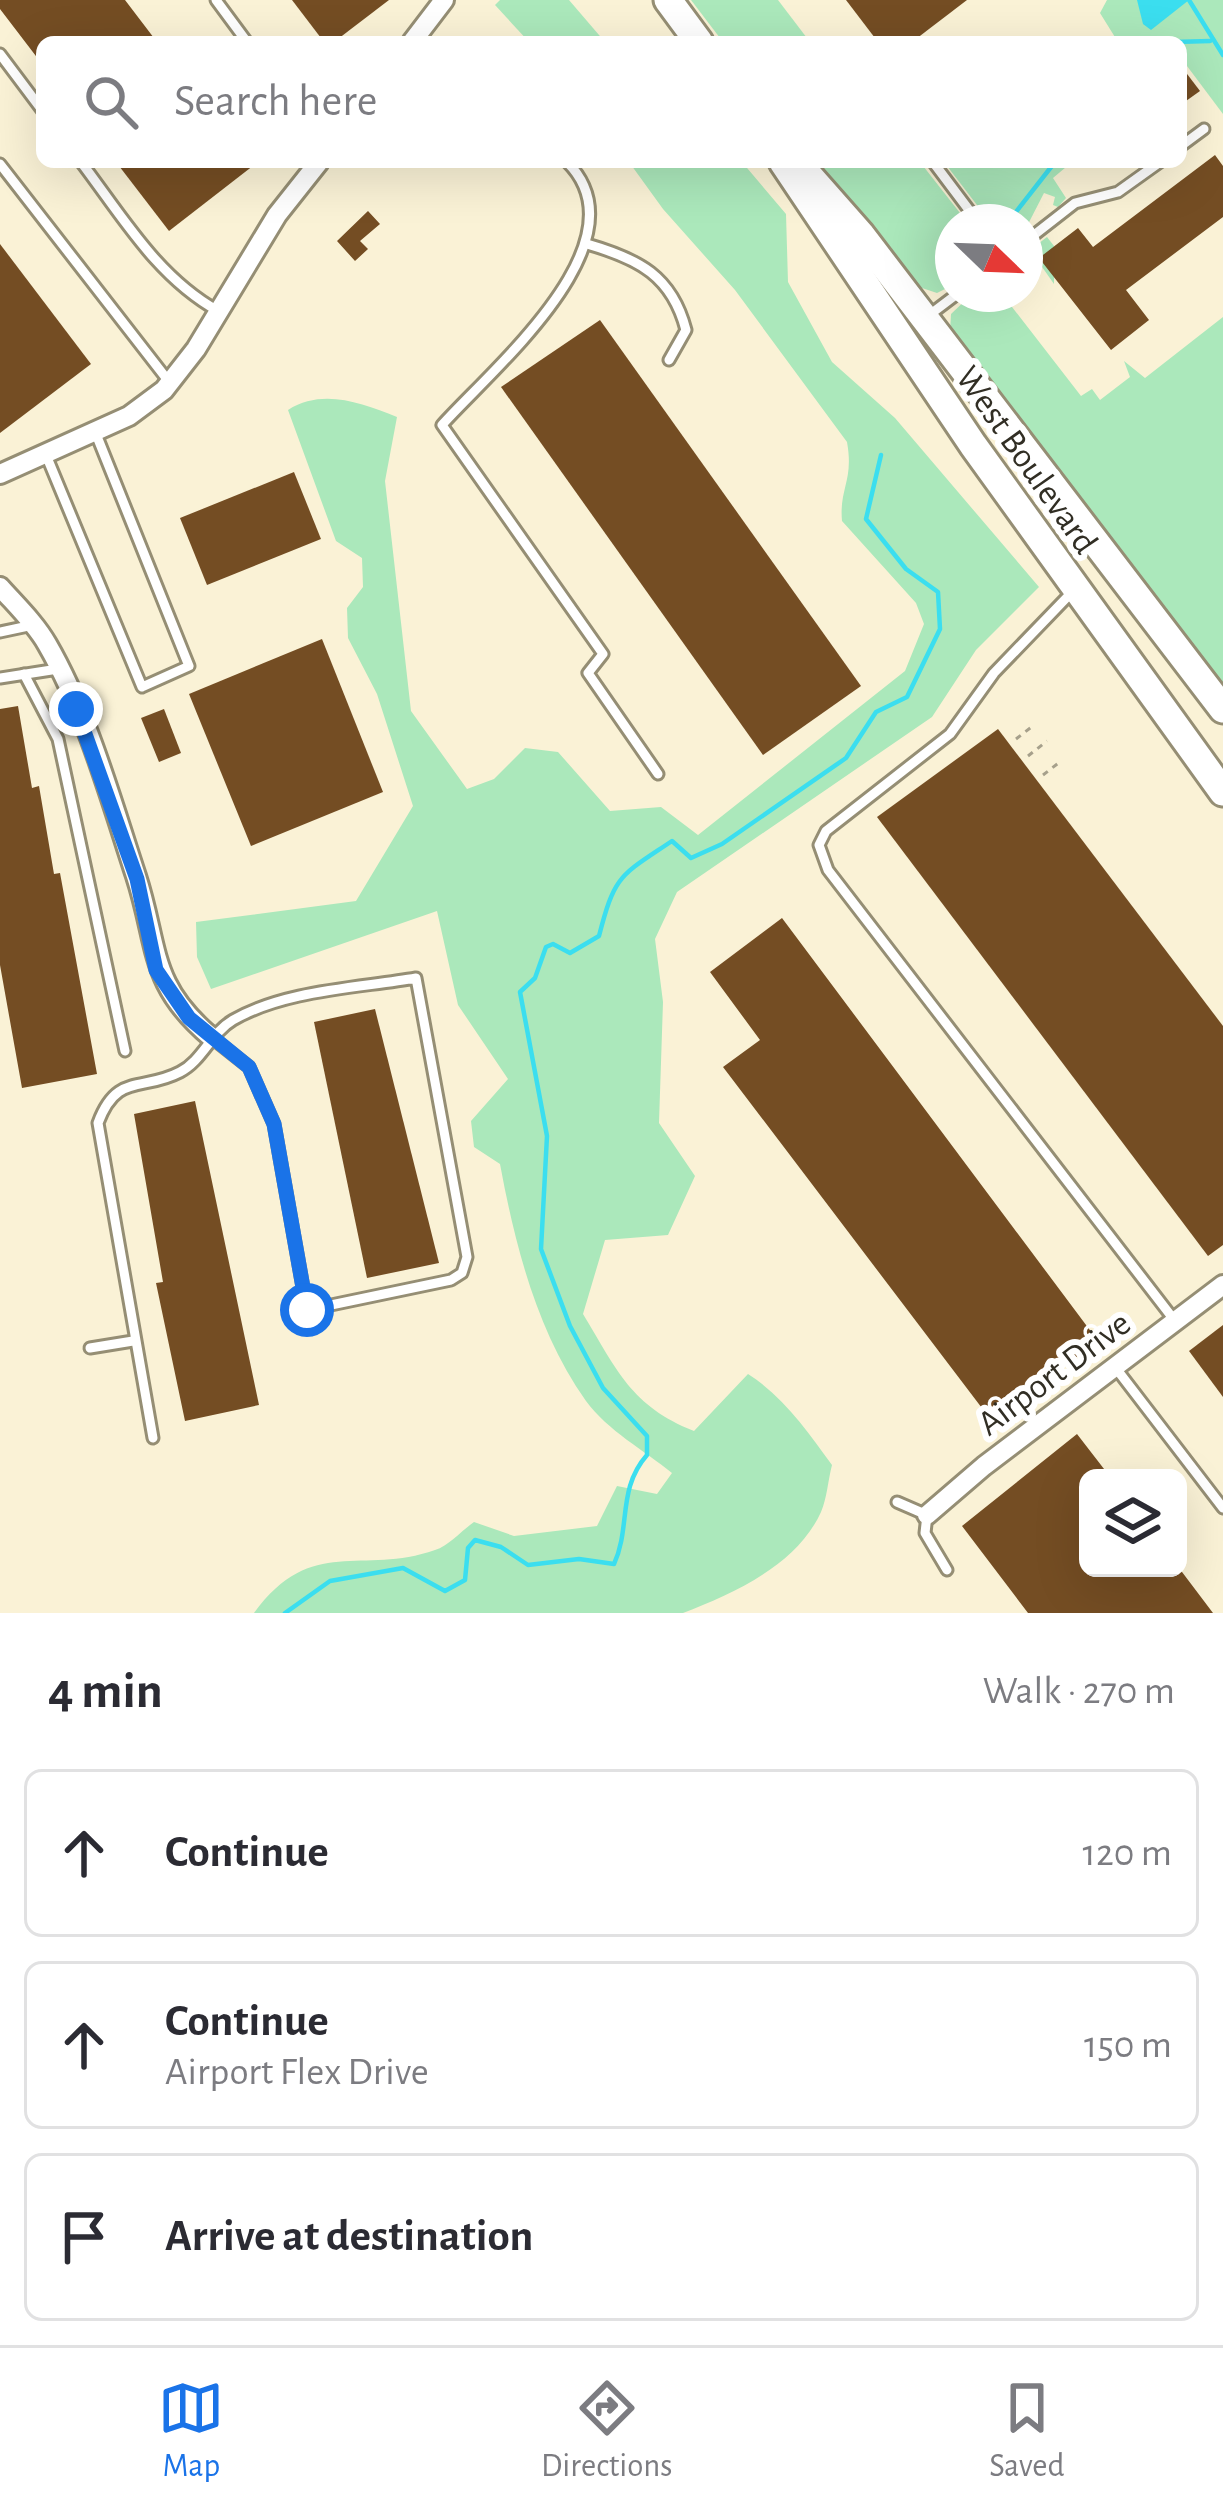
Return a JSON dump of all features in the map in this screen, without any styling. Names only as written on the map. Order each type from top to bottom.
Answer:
[{"type":"main road","points":[[668,0],[695,36]]},
{"type":"main road","name":"West Boulevard","points":[[787,168],[1076,588],[1223,792]]},
{"type":"main road","name":"West Boulevard","points":[[802,168],[925,319],[1223,710]]},
{"type":"street","points":[[417,36],[445,0]]},
{"type":"street","points":[[0,474],[129,416],[170,383],[277,215],[314,168]]},
{"type":"street","points":[[0,586],[33,626],[58,669],[137,879],[156,970],[189,1018],[212,1037]]},
{"type":"street","name":"Airport Drive","points":[[927,1515],[1223,1286]]},
{"type":"lane","points":[[216,0],[243,36]]},
{"type":"lane","points":[[0,54],[36,102]]},
{"type":"lane","points":[[1187,142],[1204,129]]},
{"type":"lane","points":[[0,164],[170,383]]},
{"type":"lane","points":[[86,168],[163,271],[218,311]]},
{"type":"lane","points":[[570,168],[590,206],[587,244],[574,277],[442,425],[603,654],[588,673],[658,774]]},
{"type":"lane","points":[[937,168],[964,204]]},
{"type":"lane","points":[[1043,228],[1075,203],[1118,192],[1152,168]]},
{"type":"lane","points":[[587,244],[648,266],[677,296],[686,330],[669,360]]},
{"type":"lane","points":[[925,319],[935,311]]},
{"type":"lane","points":[[46,455],[142,687],[189,666],[95,432]]},
{"type":"lane","points":[[1076,588],[994,673],[950,734],[826,831],[818,845],[828,871],[1175,1321]]},
{"type":"lane","points":[[0,632],[33,626]]},
{"type":"lane","points":[[0,678],[58,669]]},
{"type":"lane","points":[[24,674],[58,739],[125,1051]]},
{"type":"lane","points":[[153,1438],[98,1123],[106,1101],[121,1088],[181,1072],[212,1037],[234,1020],[277,1003],[416,978],[467,1257],[462,1273],[307,1310],[274,1124],[249,1067],[212,1037]]},
{"type":"lane","points":[[90,1348],[133,1340]]},
{"type":"lane","points":[[1115,1366],[1223,1508]]},
{"type":"lane","points":[[897,1502],[927,1515],[926,1533],[947,1570]]},
{"type":"path","points":[[1016,740],[1034,725]]},
{"type":"path","points":[[1028,755],[1046,741]]},
{"type":"path","points":[[1043,775],[1061,760]]},
{"type":"green space","points":[[500,0],[569,0],[600,36],[523,36],[495,5]]},
{"type":"green space","points":[[691,0],[778,0],[805,36],[718,36]]},
{"type":"green space","points":[[1107,0],[1223,0],[1223,114],[1187,66],[1187,36],[1114,36],[1100,13]]},
{"type":"green space","points":[[633,168],[747,168],[786,214],[788,282],[832,362],[895,418],[1039,587],[976,650],[932,717],[677,892],[655,939],[663,1002],[659,1123],[695,1176],[668,1235],[605,1240],[583,1314],[640,1398],[694,1431],[748,1374],[761,1383],[794,1415],[832,1465],[825,1501],[810,1531],[780,1562],[742,1587],[683,1613],[254,1613],[296,1573],[318,1565],[409,1557],[435,1550],[474,1522],[514,1536],[597,1526],[617,1486],[657,1494],[672,1473],[595,1412],[569,1374],[541,1317],[500,1164],[474,1147],[471,1121],[508,1079],[458,1005],[437,911],[211,989],[197,957],[196,922],[356,901],[413,806],[377,694],[348,638],[347,608],[363,587],[362,558],[336,541],[288,410],[328,399],[397,417],[385,481],[411,711],[467,789],[494,779],[525,748],[558,752],[610,811],[661,807],[698,835],[905,671],[924,624],[916,603],[842,521],[847,442],[735,290]]},
{"type":"green space","points":[[820,168],[925,168],[953,204],[935,204],[935,292],[907,283]]},
{"type":"green space","points":[[949,168],[1065,168],[1053,178],[1066,198],[1058,207],[1053,205],[1055,197],[1044,193],[1038,204],[976,204]]},
{"type":"green space","points":[[1047,237],[1054,246],[1054,284],[1043,268]]},
{"type":"green space","points":[[1016,312],[1081,396],[1092,389],[1100,400],[1130,377],[1124,361],[1145,378],[1223,317],[1223,695],[950,332],[951,314]]},
{"type":"water","points":[[1137,0],[1189,0],[1151,30],[1143,24]]},
{"type":"building","points":[[0,0],[125,0],[152,36],[36,36],[36,56],[0,9]]},
{"type":"building","points":[[292,0],[389,0],[342,36],[319,36]]},
{"type":"building","points":[[846,0],[967,0],[920,36],[873,36]]},
{"type":"building","points":[[1187,74],[1200,91],[1187,100]]},
{"type":"building","points":[[1215,155],[1223,166],[1223,217],[1126,290],[1149,320],[1111,350],[1043,263],[1043,255],[1078,228],[1093,247]]},
{"type":"building","points":[[121,168],[250,168],[169,231]]},
{"type":"building","points":[[368,211],[380,224],[360,241],[368,249],[355,261],[337,241]]},
{"type":"building","points":[[0,244],[91,364],[0,433]]},
{"type":"building","points":[[600,320],[861,686],[763,755],[501,387]]},
{"type":"building","points":[[294,472],[321,539],[207,585],[180,518]]},
{"type":"building","points":[[322,639],[383,792],[251,846],[189,694]]},
{"type":"building","points":[[18,706],[32,788],[39,786],[54,874],[60,873],[97,1074],[22,1088],[0,965],[0,709]]},
{"type":"building","points":[[164,709],[181,753],[159,762],[141,718]]},
{"type":"building","points":[[998,729],[1223,1026],[1223,1245],[1208,1256],[877,817]]},
{"type":"building","points":[[782,918],[1098,1341],[991,1420],[723,1067],[760,1040],[710,972]]},
{"type":"building","points":[[375,1009],[439,1263],[367,1278],[314,1022]]},
{"type":"building","points":[[195,1101],[259,1405],[185,1421],[156,1283],[163,1282],[134,1114]]},
{"type":"building","points":[[1223,1325],[1223,1397],[1189,1351]]},
{"type":"building","points":[[1077,1434],[1104,1469],[1079,1469],[1079,1577],[1186,1577],[1213,1613],[1028,1613],[962,1526]]},
{"type":"waterway","points":[[1189,0],[1223,55]]},
{"type":"waterway","points":[[1187,42],[1210,41]]},
{"type":"waterway","points":[[1022,204],[1050,168]]},
{"type":"waterway","points":[[285,1613],[330,1581],[403,1568],[445,1591],[465,1580],[468,1548],[475,1540],[501,1547],[528,1565],[579,1559],[614,1564],[632,1481],[647,1455],[647,1436],[603,1388],[570,1326],[541,1249],[547,1136],[520,992],[535,978],[546,947],[553,944],[570,953],[599,936],[615,888],[641,862],[672,841],[691,858],[722,844],[846,758],[876,712],[907,697],[940,629],[938,592],[906,569],[866,519],[881,455]]},
{"type":"route","points":[[76,709],[137,879],[156,970],[189,1018],[249,1067],[274,1124],[307,1310]]}]
